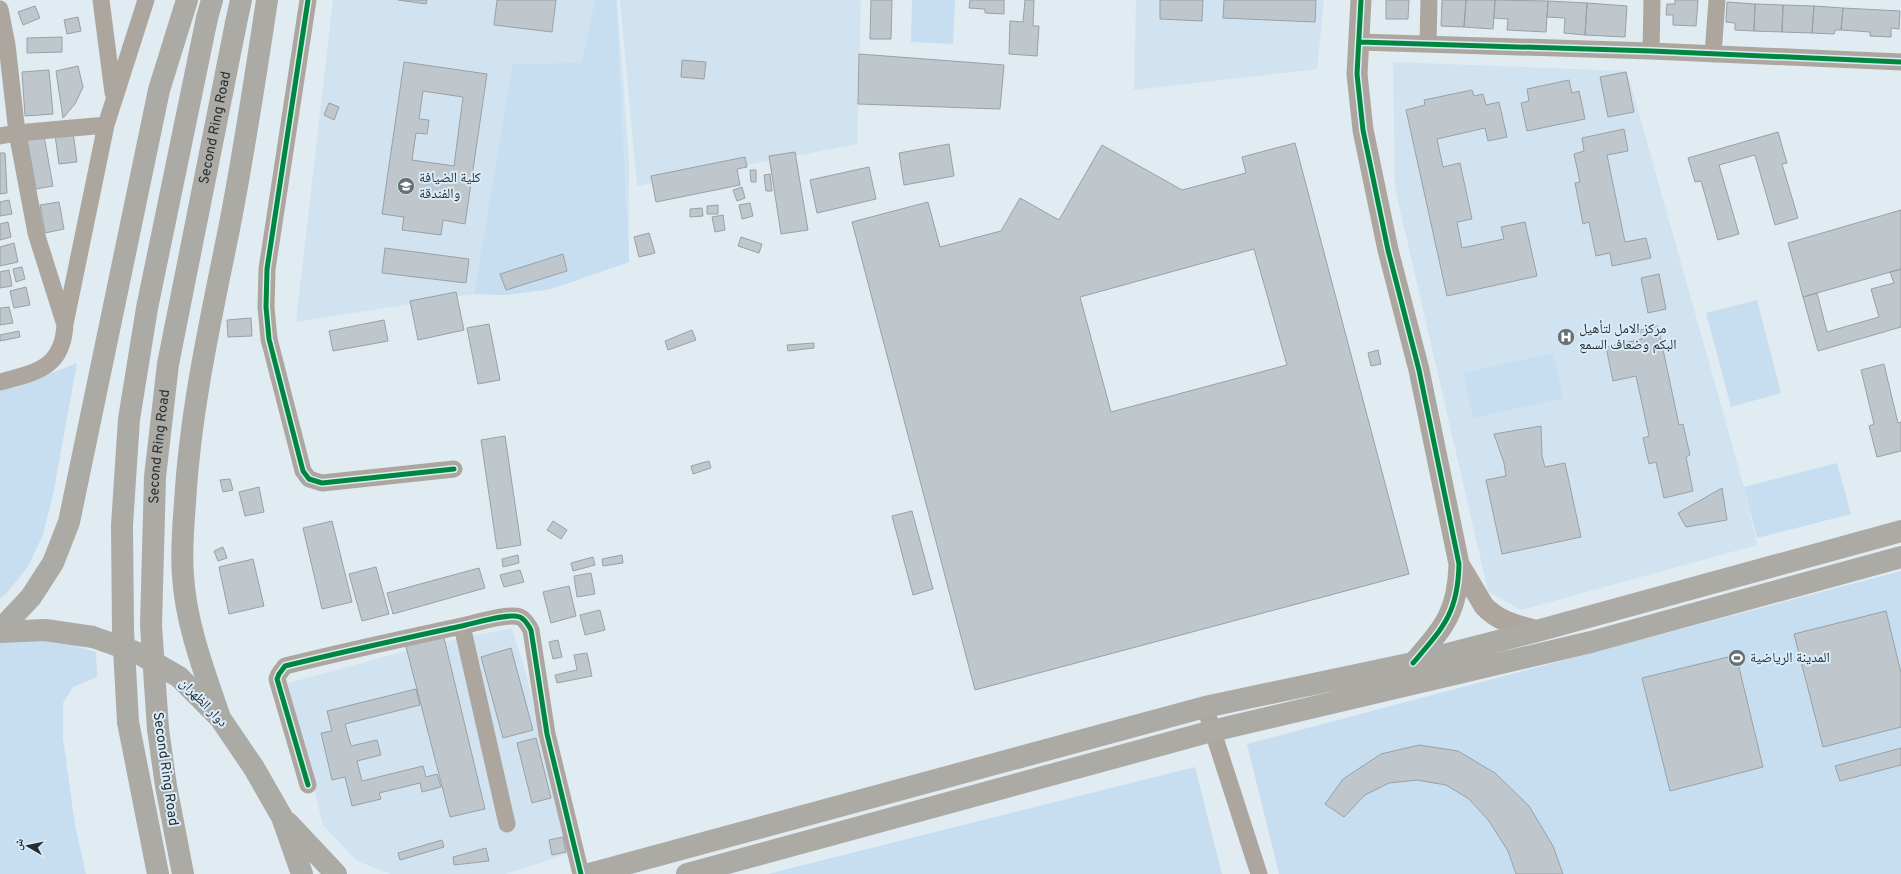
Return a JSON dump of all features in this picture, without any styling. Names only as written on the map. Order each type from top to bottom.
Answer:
[{"type":"highway","points":[[0,631],[31,597],[53,563],[69,522],[159,90],[187,0]]},
{"type":"highway","name":"Second Ring Road","points":[[183,874],[166,786],[158,729],[151,625],[152,560],[157,462],[168,364],[241,0]]},
{"type":"highway","points":[[220,718],[190,619],[183,577],[183,528],[187,457],[199,378],[240,172],[267,0]]},
{"type":"highway","name":"Second Ring Road","points":[[158,874],[128,722],[123,630],[122,525],[129,419],[147,308],[210,9]]},
{"type":"highway","points":[[589,874],[1204,707],[1413,663],[1537,631],[1901,531]]},
{"type":"highway","points":[[687,874],[1212,731],[1591,642],[1901,557]]},
{"type":"highway","name":"دوار الظهران","points":[[0,631],[45,630],[93,637],[138,653],[179,678],[220,718],[254,768],[282,817],[302,874]]},
{"type":"highway","points":[[282,817],[336,874]]},
{"type":"street","points":[[100,0],[114,97]]},
{"type":"street","points":[[0,382],[33,373],[49,364],[60,352],[106,125],[146,0]]},
{"type":"street","points":[[308,0],[267,269],[266,307],[271,346],[303,471],[310,479],[322,483],[454,469]]},
{"type":"street","points":[[1361,0],[1360,42],[1357,74],[1359,104],[1372,178],[1419,370],[1459,564],[1456,596],[1449,616],[1440,630],[1413,663]]},
{"type":"street","points":[[1428,44],[1429,0]]},
{"type":"street","points":[[1651,51],[1652,0]]},
{"type":"street","points":[[1714,54],[1717,0]]},
{"type":"street","points":[[0,9],[17,133],[36,233],[65,324]]},
{"type":"street","points":[[1360,42],[1651,51],[1901,62]]},
{"type":"street","points":[[0,136],[17,133],[106,125]]},
{"type":"street","points":[[1459,564],[1484,606],[1490,612],[1506,622],[1537,631]]},
{"type":"street","points":[[308,785],[278,679],[282,670],[286,666],[353,649],[509,616],[519,617],[527,621],[531,630],[547,734],[581,874]]},
{"type":"street","points":[[462,626],[507,824]]},
{"type":"street","points":[[1204,707],[1259,874]]},
{"type":"shaded area","points":[[333,0],[617,0],[629,160],[629,262],[551,289],[507,295],[474,294],[296,322]]},
{"type":"shaded area","points":[[595,0],[616,0],[629,262],[551,289],[507,295],[474,294],[513,64],[582,63]]},
{"type":"shaded area","points":[[620,0],[861,0],[857,144],[637,186]]},
{"type":"shaded area","points":[[912,0],[955,0],[953,44],[911,42]]},
{"type":"shaded area","points":[[1136,0],[1324,0],[1317,69],[1134,90]]},
{"type":"shaded area","name":"مركز الامل لتأهيل البكم وضعاف السمع","points":[[1393,62],[1627,71],[1744,487],[1757,545],[1521,610],[1488,591],[1395,188]]},
{"type":"shaded area","points":[[1757,300],[1781,393],[1731,407],[1706,313]]},
{"type":"shaded area","points":[[1553,353],[1563,398],[1473,418],[1464,373]]},
{"type":"shaded area","points":[[77,363],[53,495],[42,537],[28,566],[7,593],[0,598],[0,390],[29,382]]},
{"type":"shaded area","points":[[1837,463],[1851,514],[1757,538],[1744,487]]},
{"type":"shaded area","name":"المدينة الرياضية","points":[[1901,571],[1901,874],[1279,874],[1247,744]]},
{"type":"shaded area","points":[[512,628],[526,673],[568,854],[505,874],[390,874],[357,861],[323,825],[288,683],[424,646]]},
{"type":"shaded area","points":[[0,640],[53,640],[96,652],[97,677],[73,687],[63,703],[63,738],[75,825],[86,874],[0,874]]},
{"type":"shaded area","points":[[1195,767],[1222,874],[768,874]]},
{"type":"building","points":[[398,0],[427,0],[426,4]]},
{"type":"building","points":[[497,0],[556,0],[552,32],[494,25]]},
{"type":"building","points":[[871,0],[892,0],[891,39],[870,39]]},
{"type":"building","points":[[970,0],[1004,0],[1004,14],[985,13],[985,9],[969,8]]},
{"type":"building","points":[[1025,0],[1034,0],[1033,26],[1039,26],[1037,56],[1009,54],[1010,21],[1023,22]]},
{"type":"building","points":[[1160,0],[1203,0],[1202,21],[1160,19]]},
{"type":"building","points":[[1224,0],[1316,0],[1315,22],[1223,18]]},
{"type":"building","points":[[1386,0],[1409,0],[1408,19],[1386,19]]},
{"type":"building","points":[[1442,0],[1466,0],[1464,27],[1441,26]]},
{"type":"building","points":[[1466,0],[1495,0],[1493,29],[1464,27]]},
{"type":"building","points":[[1495,0],[1548,1],[1546,32],[1507,30],[1508,19],[1494,18]]},
{"type":"building","points":[[1675,0],[1698,0],[1696,26],[1673,25],[1673,15],[1666,15],[1667,4],[1675,4]]},
{"type":"building","points":[[1548,1],[1587,3],[1585,35],[1564,33],[1565,18],[1547,17]]},
{"type":"building","points":[[1727,2],[1755,4],[1754,31],[1735,30],[1735,23],[1726,22]]},
{"type":"building","points":[[1587,3],[1627,6],[1625,37],[1585,35]]},
{"type":"building","points":[[1755,4],[1783,5],[1782,32],[1754,31]]},
{"type":"building","points":[[1783,5],[1814,6],[1812,33],[1782,32]]},
{"type":"building","points":[[35,6],[40,18],[23,25],[18,12]]},
{"type":"building","points":[[1814,6],[1843,8],[1841,30],[1835,30],[1834,34],[1812,33]]},
{"type":"building","points":[[1843,8],[1900,11],[1899,29],[1891,28],[1891,37],[1870,36],[1870,32],[1841,30]]},
{"type":"building","points":[[78,17],[81,31],[67,34],[64,20]]},
{"type":"building","points":[[62,37],[62,52],[27,53],[27,38]]},
{"type":"building","points":[[859,54],[1004,65],[1000,109],[858,104]]},
{"type":"building","points":[[682,60],[706,62],[704,79],[681,77]]},
{"type":"building","points":[[404,62],[487,74],[465,224],[443,220],[441,235],[402,230],[404,217],[382,214]],"holes":[[[423,91],[463,97],[454,166],[412,160],[416,133],[427,134],[429,120],[419,119]]]},
{"type":"building","points":[[78,66],[83,87],[75,104],[63,118],[56,71]]},
{"type":"building","points":[[49,70],[53,114],[25,116],[22,72]]},
{"type":"building","points":[[1626,72],[1634,112],[1608,117],[1600,77]]},
{"type":"building","points":[[1569,80],[1572,93],[1579,91],[1585,119],[1527,131],[1521,103],[1529,101],[1527,89]]},
{"type":"building","points":[[1472,90],[1474,96],[1483,94],[1486,105],[1499,102],[1507,137],[1488,141],[1485,128],[1437,139],[1443,167],[1460,163],[1472,219],[1457,222],[1462,248],[1504,239],[1501,227],[1525,222],[1537,276],[1447,296],[1406,110],[1425,105],[1424,100]]},
{"type":"building","points":[[329,103],[339,107],[334,120],[324,115]]},
{"type":"building","points":[[1624,129],[1628,151],[1607,155],[1625,242],[1646,238],[1651,258],[1612,266],[1610,253],[1596,256],[1589,222],[1583,224],[1575,183],[1580,182],[1574,154],[1584,151],[1582,138]]},
{"type":"building","points":[[73,132],[77,162],[59,164],[55,135]]},
{"type":"building","points":[[1778,132],[1787,163],[1782,164],[1798,218],[1775,225],[1755,155],[1719,165],[1739,234],[1718,240],[1701,181],[1695,182],[1688,158]]},
{"type":"building","points":[[44,136],[53,186],[36,189],[27,139]]},
{"type":"building","points":[[1295,143],[1409,574],[975,690],[852,222],[928,202],[940,247],[1001,231],[1020,198],[1059,220],[1102,145],[1182,190],[1246,173],[1242,157]],"holes":[[[1254,249],[1287,365],[1111,412],[1080,297]]]},
{"type":"building","points":[[949,144],[954,176],[904,185],[899,153]]},
{"type":"building","points":[[795,152],[808,230],[781,234],[769,156]]},
{"type":"building","points":[[0,153],[5,153],[7,193],[0,194]]},
{"type":"building","points":[[745,157],[747,167],[737,169],[740,185],[656,202],[651,176]]},
{"type":"building","points":[[869,167],[876,199],[817,213],[810,180]]},
{"type":"building","points":[[750,170],[756,170],[756,182],[751,182]]},
{"type":"building","points":[[770,174],[772,191],[766,191],[764,175]]},
{"type":"building","points":[[742,187],[745,198],[737,201],[733,190]]},
{"type":"building","points":[[9,200],[12,214],[0,216],[0,202]]},
{"type":"building","points":[[59,202],[64,229],[45,233],[40,205]]},
{"type":"building","points":[[750,203],[753,216],[742,219],[739,205]]},
{"type":"building","points":[[718,205],[718,214],[707,214],[707,206]]},
{"type":"building","points":[[702,208],[703,216],[690,217],[690,209]]},
{"type":"building","points":[[1901,210],[1901,269],[1803,297],[1788,243]]},
{"type":"building","points":[[723,215],[725,230],[715,232],[712,217]]},
{"type":"building","points":[[8,222],[11,237],[0,240],[0,224]]},
{"type":"building","points":[[649,233],[655,253],[639,257],[634,237]]},
{"type":"building","points":[[741,237],[762,244],[759,253],[738,246]]},
{"type":"building","points":[[14,243],[18,262],[0,266],[0,247]]},
{"type":"building","points":[[385,248],[469,259],[466,283],[382,273]]},
{"type":"building","points":[[563,254],[567,271],[506,290],[500,274]]},
{"type":"building","points":[[22,267],[25,279],[16,282],[13,269]]},
{"type":"building","points":[[1901,269],[1901,327],[1818,351],[1803,297],[1817,293],[1827,332],[1879,317],[1871,289],[1894,283],[1890,272]]},
{"type":"building","points":[[9,270],[12,286],[0,288],[0,272]]},
{"type":"building","points":[[1659,274],[1666,309],[1648,313],[1641,278]]},
{"type":"building","points":[[26,287],[30,305],[14,308],[10,291]]},
{"type":"building","points":[[456,292],[464,330],[418,340],[410,301]]},
{"type":"building","points":[[9,307],[13,323],[0,325],[0,308]]},
{"type":"building","points":[[251,318],[252,336],[228,337],[227,320]]},
{"type":"building","points":[[384,320],[388,341],[333,351],[329,331]]},
{"type":"building","points":[[489,324],[500,380],[478,384],[467,328]]},
{"type":"building","points":[[1658,326],[1679,425],[1683,424],[1690,455],[1686,457],[1693,491],[1664,498],[1656,462],[1649,464],[1643,438],[1649,436],[1636,376],[1613,381],[1606,347],[1642,339],[1640,330]]},
{"type":"building","points":[[692,330],[696,340],[668,350],[665,341]]},
{"type":"building","points":[[19,331],[20,337],[0,341],[0,335]]},
{"type":"building","points":[[814,343],[814,348],[788,351],[787,345]]},
{"type":"building","points":[[1378,350],[1381,364],[1371,366],[1368,353]]},
{"type":"building","points":[[1884,364],[1898,423],[1901,422],[1901,451],[1877,457],[1869,426],[1874,424],[1861,370]]},
{"type":"building","points":[[1541,426],[1542,456],[1545,467],[1565,463],[1581,537],[1502,554],[1486,480],[1506,476],[1504,463],[1494,434]]},
{"type":"building","points":[[505,436],[521,545],[497,549],[481,440]]},
{"type":"building","points":[[709,461],[711,468],[693,474],[691,466]]},
{"type":"building","points":[[230,479],[233,490],[223,492],[220,480]]},
{"type":"building","points":[[259,487],[264,512],[245,516],[239,492]]},
{"type":"building","points":[[1722,488],[1727,520],[1686,527],[1678,513]]},
{"type":"building","points":[[912,511],[933,589],[913,595],[892,516]]},
{"type":"building","points":[[332,521],[352,602],[322,609],[303,528]]},
{"type":"building","points":[[553,521],[567,530],[561,539],[547,530]]},
{"type":"building","points":[[223,547],[227,558],[218,561],[214,551]]},
{"type":"building","points":[[518,555],[519,563],[503,567],[502,559]]},
{"type":"building","points":[[622,555],[623,563],[603,566],[602,559]]},
{"type":"building","points":[[593,557],[595,565],[573,571],[571,563]]},
{"type":"building","points":[[253,559],[264,606],[229,614],[219,567]]},
{"type":"building","points":[[376,567],[389,614],[362,621],[349,574]]},
{"type":"building","points":[[479,568],[485,588],[393,614],[387,593]]},
{"type":"building","points":[[520,570],[524,582],[504,587],[500,575]]},
{"type":"building","points":[[591,573],[595,594],[577,597],[574,576]]},
{"type":"building","points":[[569,586],[576,616],[551,623],[543,592]]},
{"type":"building","points":[[600,610],[605,630],[585,635],[580,615]]},
{"type":"building","points":[[1886,611],[1901,673],[1901,727],[1823,747],[1794,634]]},
{"type":"building","points":[[443,634],[485,809],[450,817],[405,643]]},
{"type":"building","points":[[558,640],[562,657],[553,659],[549,642]]},
{"type":"building","points":[[511,648],[533,730],[503,738],[481,657]]},
{"type":"building","points":[[587,653],[592,676],[557,683],[555,675],[577,670],[574,655]]},
{"type":"building","points":[[1736,655],[1763,767],[1670,791],[1642,678]]},
{"type":"building","points":[[416,689],[420,705],[345,724],[351,746],[377,740],[381,755],[357,761],[362,781],[423,766],[426,777],[437,774],[441,787],[422,792],[420,783],[379,793],[381,799],[352,806],[345,777],[332,780],[321,733],[332,731],[327,711]]},
{"type":"building","points":[[536,738],[551,798],[532,803],[517,743]]},
{"type":"building","points":[[1419,745],[1458,751],[1495,773],[1529,806],[1553,846],[1563,874],[1516,874],[1508,851],[1489,821],[1469,799],[1446,785],[1417,780],[1389,783],[1365,795],[1344,817],[1325,804],[1343,779],[1381,754]]},
{"type":"building","points":[[1901,748],[1901,765],[1840,781],[1835,766]]},
{"type":"building","points":[[563,837],[566,852],[552,855],[549,840]]},
{"type":"building","points":[[442,840],[444,847],[400,860],[398,853]]},
{"type":"building","points":[[486,848],[489,861],[454,865],[453,857]]},
{"type":"cycle path","points":[[308,0],[267,269],[266,307],[269,339],[303,471],[309,479],[322,483],[454,469]]},
{"type":"cycle path","points":[[1361,0],[1357,74],[1363,130],[1388,250],[1419,370],[1459,564],[1456,595],[1447,619],[1433,640],[1413,663]]},
{"type":"cycle path","points":[[1359,42],[1651,51],[1901,62]]},
{"type":"cycle path","points":[[308,785],[277,679],[285,666],[493,618],[508,616],[520,617],[525,621],[531,630],[547,734],[581,874]]},
{"type":"place","name":"كلية الضيافة والفندقة","points":[[406,186]]},
{"type":"place","name":"مركز الامل لتأهيل البكم وضعاف السمع","points":[[1566,337]]},
{"type":"place","name":"المدينة الرياضية","points":[[1737,658]]}]
